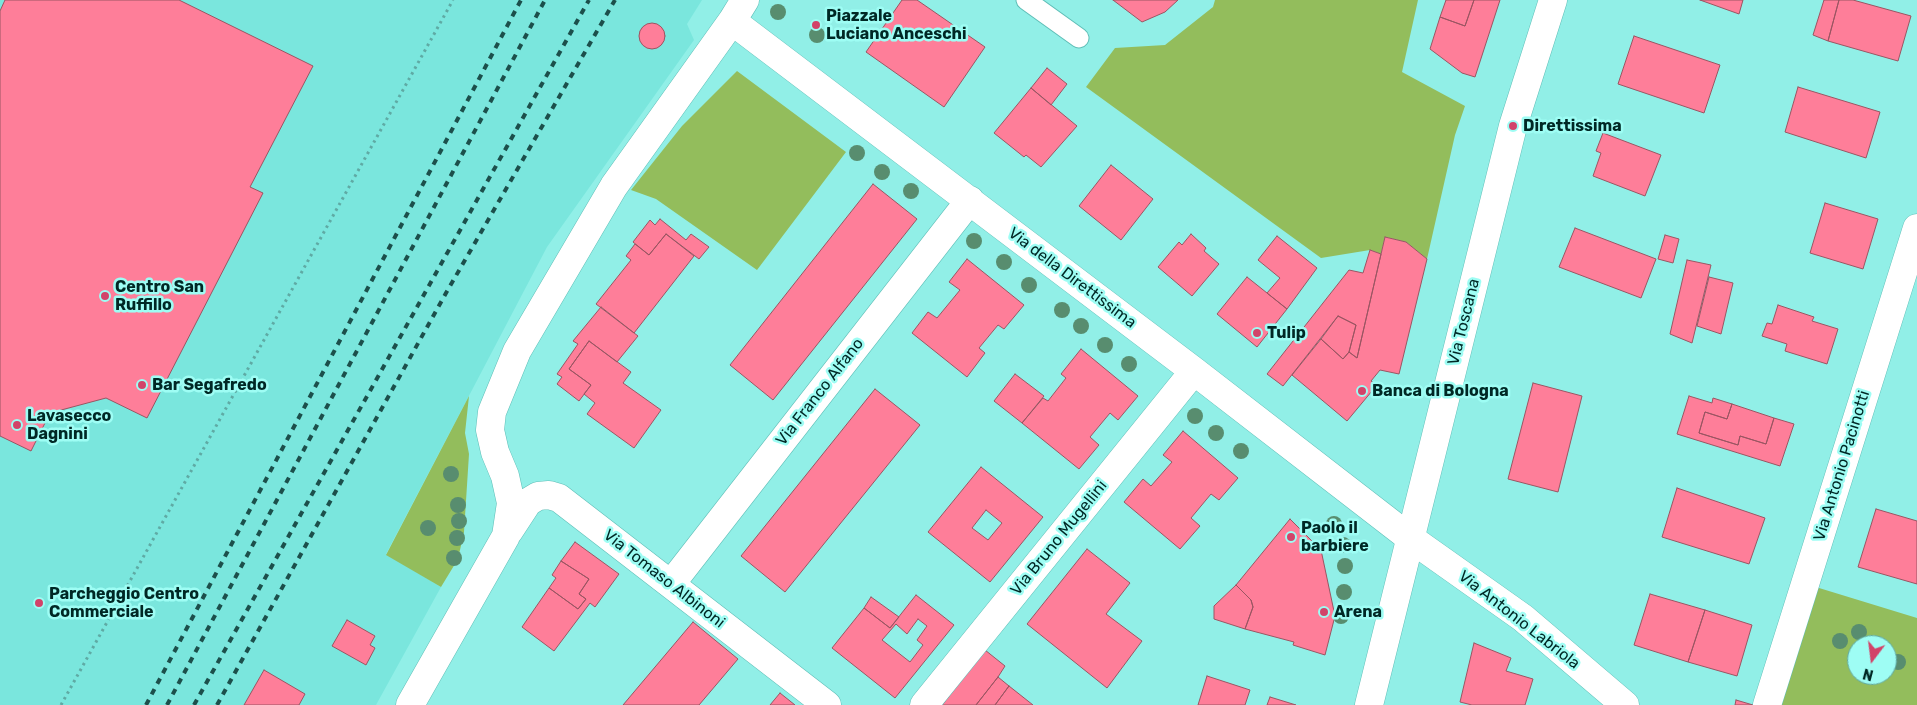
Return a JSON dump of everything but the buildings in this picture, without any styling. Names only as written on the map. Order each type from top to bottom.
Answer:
[{"type":"street","name":"Via Toscana","points":[[1369,705],[1513,126],[1528,73],[1553,0]]},
{"type":"street","name":"Via della Direttissima","points":[[738,11],[970,200],[1410,538]]},
{"type":"street","points":[[410,705],[506,536],[512,503],[505,476],[495,452],[490,430],[492,412],[517,351],[614,186],[738,11]]},
{"type":"street","name":"Via Franco Alfano","points":[[671,584],[970,200]]},
{"type":"street","name":"Via Antonio Pacinotti","points":[[1768,705],[1917,228]]},
{"type":"street","name":"Via Bruno Mugellini","points":[[924,705],[1194,371]]},
{"type":"street","name":"Via Tomaso Albinoni","points":[[506,536],[528,502],[538,496],[549,495],[559,498],[827,705]]},
{"type":"street","name":"Via Antonio Labriola","points":[[1410,538],[1522,618],[1625,705]]},
{"type":"lane","points":[[1026,0],[1079,38]]},
{"type":"path","points":[[61,705],[453,0]]},
{"type":"shaded area","points":[[0,0],[702,0],[687,24],[694,40],[547,247],[386,554],[441,587],[376,705],[0,705]]},
{"type":"green space","points":[[1215,0],[1418,0],[1402,72],[1465,106],[1455,135],[1427,259],[1406,242],[1385,237],[1381,254],[1370,250],[1321,258],[1086,87],[1115,48],[1165,45],[1213,7]]},
{"type":"green space","points":[[737,71],[846,152],[757,270],[656,199],[631,190],[682,126]]},
{"type":"green space","points":[[469,396],[465,433],[469,454],[464,532],[458,559],[441,587],[386,555]]},
{"type":"green space","points":[[1806,584],[1917,618],[1917,705],[1767,705]]},
{"type":"railway","points":[[146,705],[521,0]]},
{"type":"railway","points":[[167,705],[545,0]]},
{"type":"railway","points":[[194,705],[589,0]]},
{"type":"railway","points":[[217,705],[446,293],[615,0]]},
{"type":"place","name":"Piazzale Luciano Anceschi","points":[[816,25]]},
{"type":"place","name":"Direttissima","points":[[1513,126]]},
{"type":"place","name":"Centro San Ruffillo","points":[[105,296]]},
{"type":"place","name":"Tulip","points":[[1257,333]]},
{"type":"place","name":"Bar Segafredo","points":[[142,385]]},
{"type":"place","name":"Banca di Bologna","points":[[1362,391]]},
{"type":"place","name":"Lavasecco Dagnini","points":[[17,425]]},
{"type":"place","name":"Paolo il barbiere","points":[[1291,537]]},
{"type":"place","name":"Parcheggio Centro Commerciale","points":[[39,603]]},
{"type":"place","name":"Arena","points":[[1324,612]]}]
